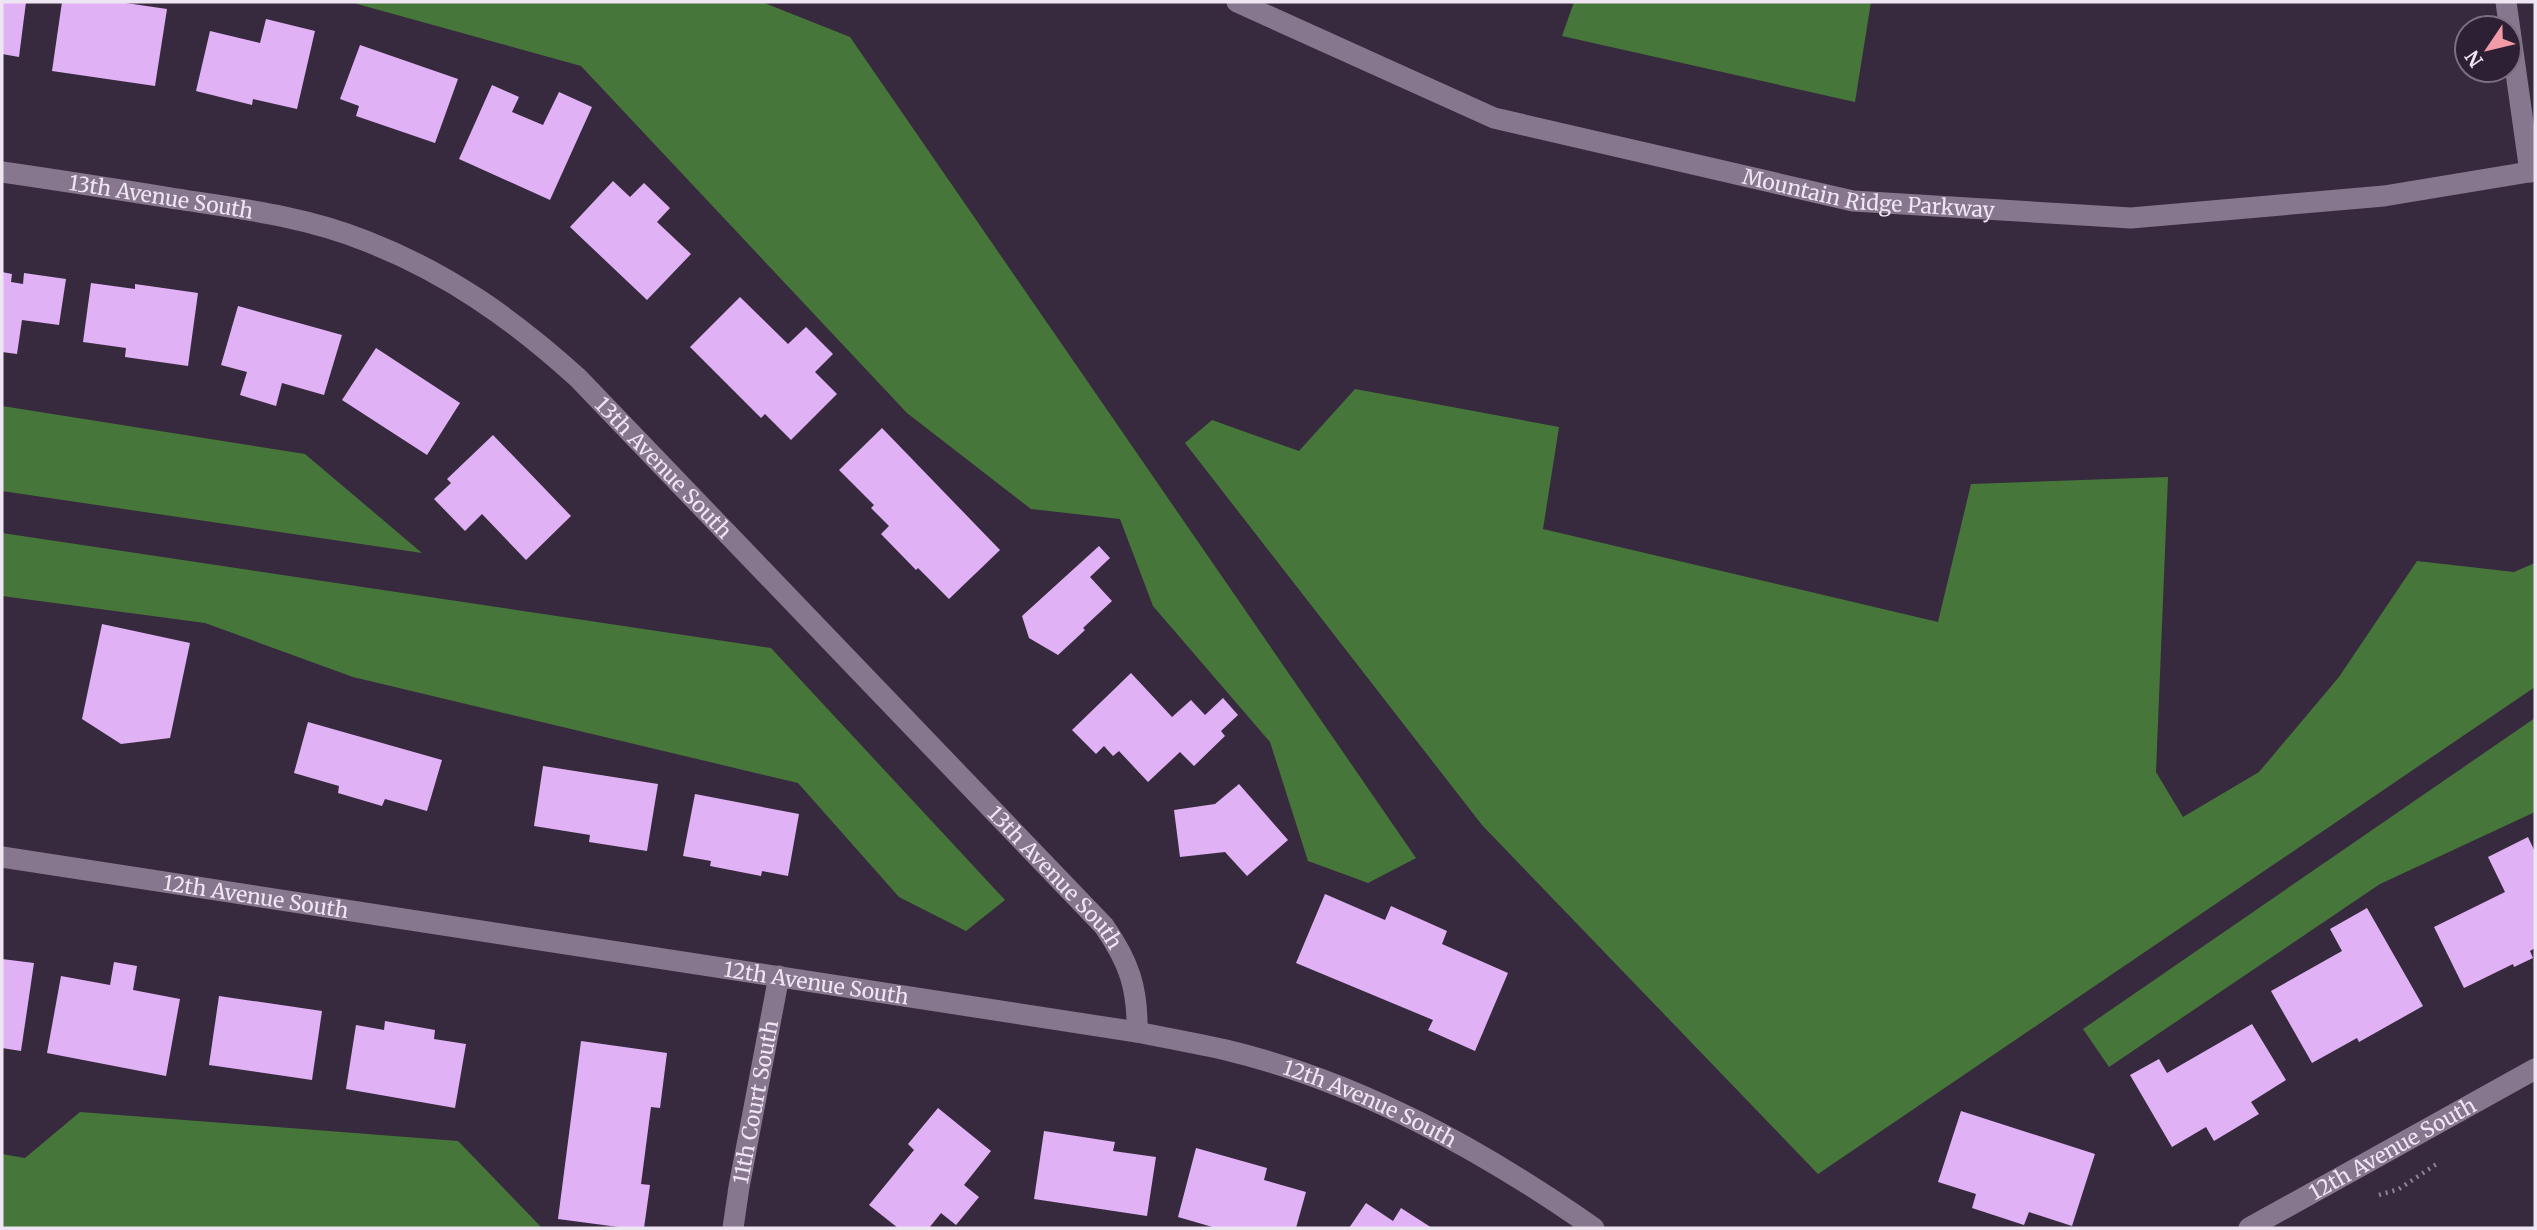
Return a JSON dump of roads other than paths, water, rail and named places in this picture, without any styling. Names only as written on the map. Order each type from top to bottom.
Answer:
[{"type":"street","name":"Mountain Ridge Parkway","points":[[1237,2],[1494,118],[1853,201],[2131,218],[2384,195],[2532,172],[2506,2]]},
{"type":"street","name":"13th Avenue South","points":[[2,172],[273,214],[319,225],[408,259],[496,309],[578,378],[1104,926],[1119,948],[1130,973],[1135,992],[1136,1032]]},
{"type":"street","name":"12th Avenue South","points":[[2,857],[1136,1032],[1227,1051],[1284,1068],[1397,1112],[1453,1139],[1507,1170],[1594,1228]]},
{"type":"street","name":"11th Court South","points":[[733,1228],[779,976]]},
{"type":"street","name":"12th Avenue South","points":[[2249,1228],[2535,1069]]}]
